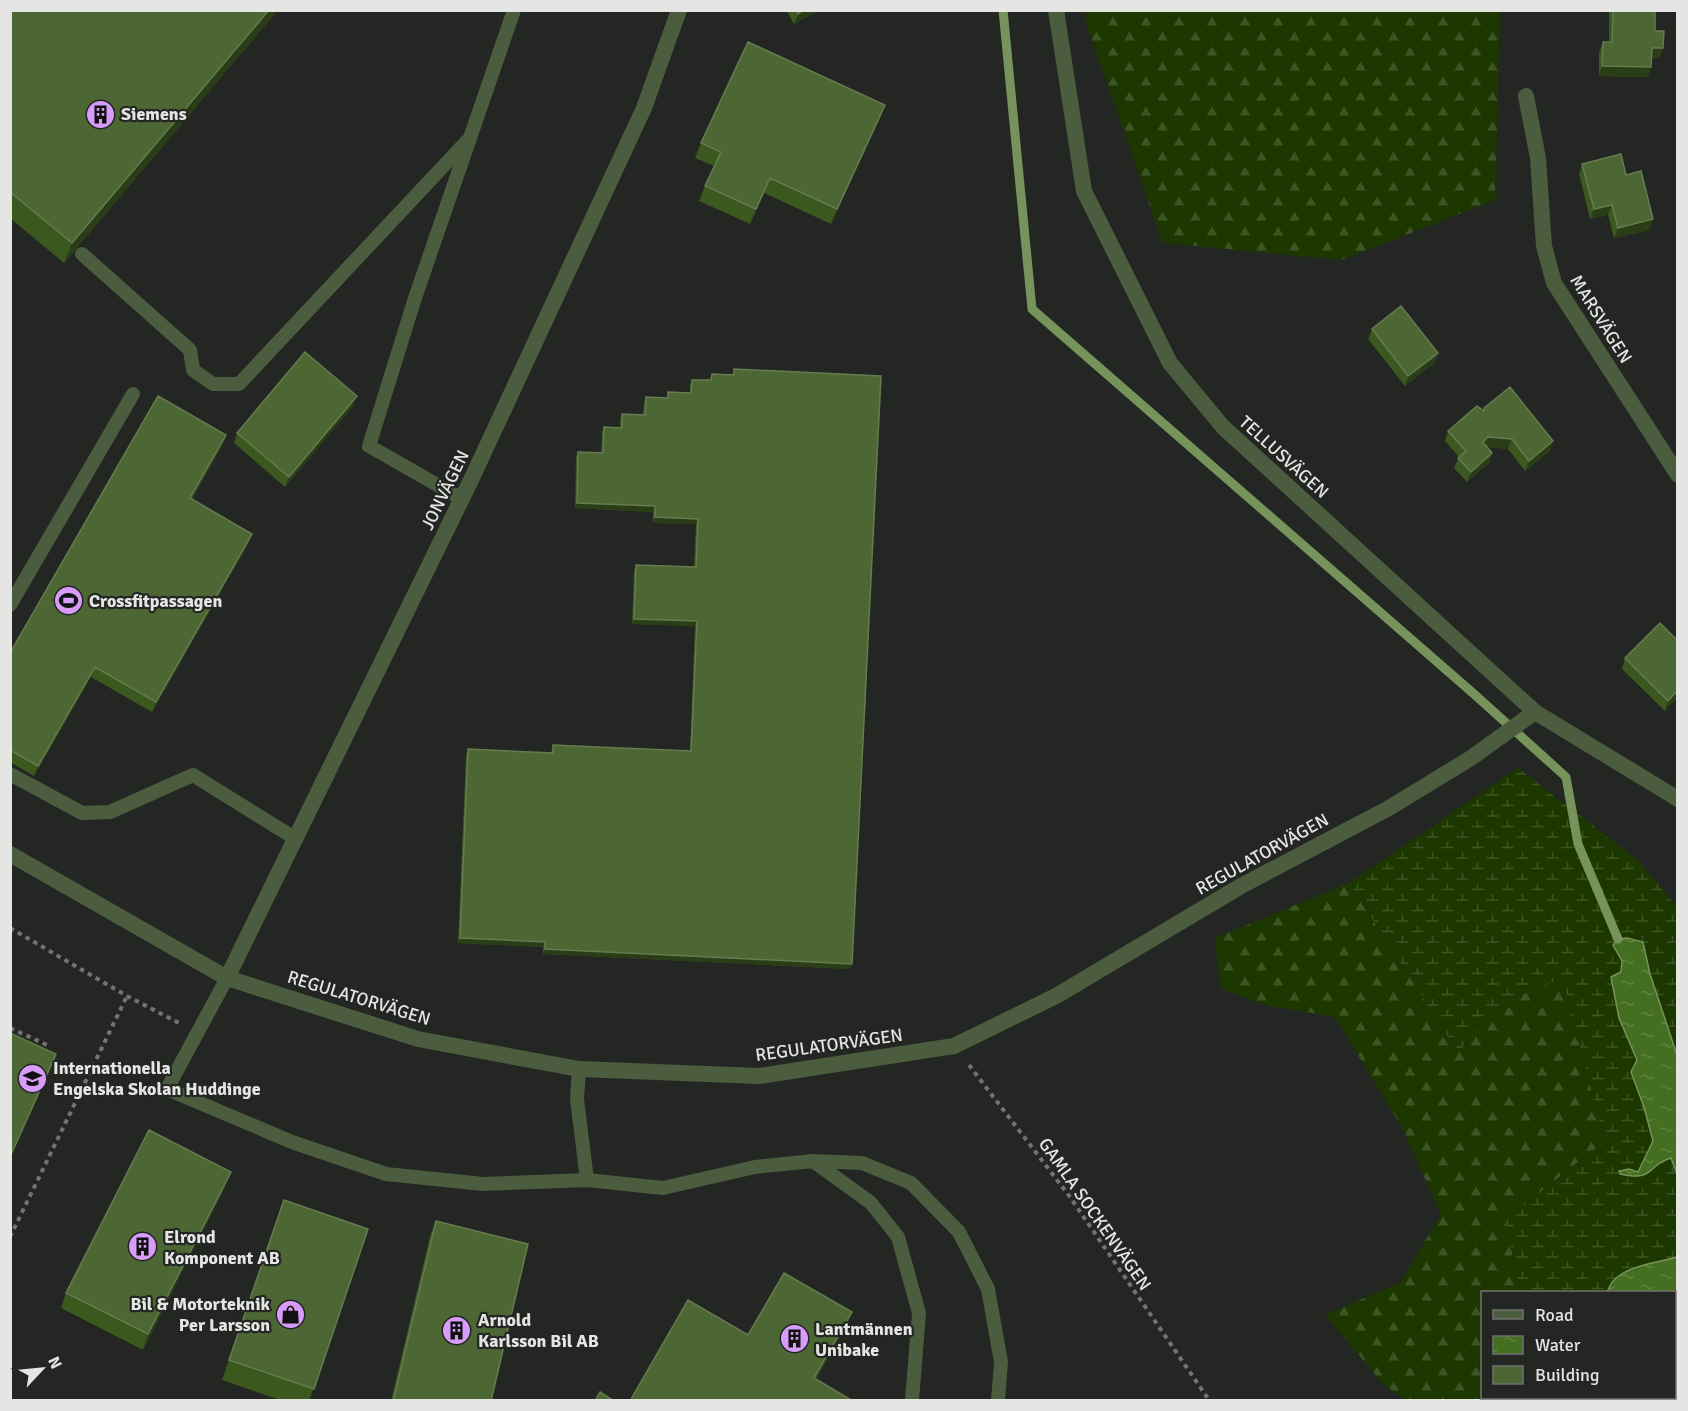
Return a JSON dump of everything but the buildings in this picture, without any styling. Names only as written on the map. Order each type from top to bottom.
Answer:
[{"type":"street","name":"JONVÄGEN","points":[[227,978],[462,499],[644,108],[679,10]]},
{"type":"street","name":"TELLUSVÄGEN","points":[[1056,10],[1084,191],[1170,363],[1223,427],[1530,716],[1677,799]]},
{"type":"street","name":"MARSVÄGEN","points":[[1526,96],[1538,159],[1544,246],[1554,283],[1677,475]]},
{"type":"street","name":"REGULATORVÄGEN","points":[[10,854],[227,978],[418,1039],[579,1070],[759,1076],[954,1046],[1056,996],[1241,885],[1389,808],[1471,758],[1530,716]]},
{"type":"lane","points":[[462,499],[369,447],[415,298],[514,10]]},
{"type":"lane","points":[[82,254],[190,350],[193,370],[213,384],[238,384],[470,138]]},
{"type":"lane","points":[[10,605],[133,394]]},
{"type":"lane","points":[[10,774],[82,813],[110,812],[194,775],[296,839]]},
{"type":"lane","points":[[227,978],[167,1089],[292,1142],[386,1174],[483,1184],[587,1180],[663,1188],[755,1167],[813,1161],[862,1163],[911,1183],[959,1232],[988,1289],[1001,1362],[998,1401]]},
{"type":"lane","points":[[579,1070],[577,1099],[587,1180]]},
{"type":"lane","points":[[813,1161],[871,1203],[898,1236],[919,1313],[912,1401]]},
{"type":"path","points":[[10,928],[127,996],[198,1033]]},
{"type":"path","points":[[10,1237],[127,996]]},
{"type":"path","points":[[10,1028],[47,1045]]},
{"type":"path","name":"GAMLA SOCKENVÄGEN","points":[[954,1046],[1070,1197],[1209,1401]]},
{"type":"green space","points":[[1085,11],[1500,11],[1495,200],[1342,260],[1163,243],[1085,20]]},
{"type":"green space","points":[[1518,768],[1640,862],[1677,907],[1677,1055],[1650,974],[1649,961],[1613,945],[1622,961],[1621,973],[1611,977],[1619,1018],[1637,1060],[1644,1107],[1653,1142],[1638,1172],[1620,1174],[1652,1171],[1665,1160],[1672,1158],[1677,1174],[1678,1257],[1628,1271],[1613,1281],[1608,1291],[1521,1291],[1505,1220],[1605,1141],[1562,978],[1508,1000],[1458,1052],[1349,883]]},
{"type":"green space","points":[[1349,883],[1458,1052],[1508,1000],[1562,977],[1605,1141],[1505,1220],[1521,1291],[1481,1291],[1481,1399],[1546,1400],[1406,1400],[1384,1385],[1325,1315],[1401,1282],[1441,1214],[1401,1126],[1335,1017],[1265,1005],[1221,988],[1215,938]]},
{"type":"green space","points":[[1546,1399],[1627,1400],[1546,1400]]},
{"type":"water","points":[[1627,938],[1643,942],[1650,974],[1677,1055],[1677,1174],[1671,1158],[1640,1176],[1620,1174],[1619,1171],[1629,1169],[1638,1172],[1653,1141],[1631,1072],[1637,1060],[1619,1018],[1611,977],[1621,972],[1622,961],[1613,945],[1618,939]]},
{"type":"water","points":[[1677,1257],[1678,1321],[1676,1323],[1676,1291],[1608,1291],[1613,1281],[1620,1275],[1644,1265]]},
{"type":"waterway","points":[[1003,10],[1032,309],[1566,777],[1578,844],[1618,939]]},
{"type":"place","name":"Siemens","points":[[100,114]]},
{"type":"place","name":"Crossfitpassagen","points":[[68,601]]},
{"type":"place","name":"Internationella Engelska Skolan Huddinge","points":[[32,1078]]},
{"type":"place","name":"Elrond Komponent AB","points":[[143,1247]]},
{"type":"place","name":"Bil & Motorteknik Per Larsson","points":[[291,1314]]},
{"type":"place","name":"Arnold Karlsson Bil AB","points":[[457,1330]]},
{"type":"place","name":"Lantmännen Unibake","points":[[794,1339]]}]
